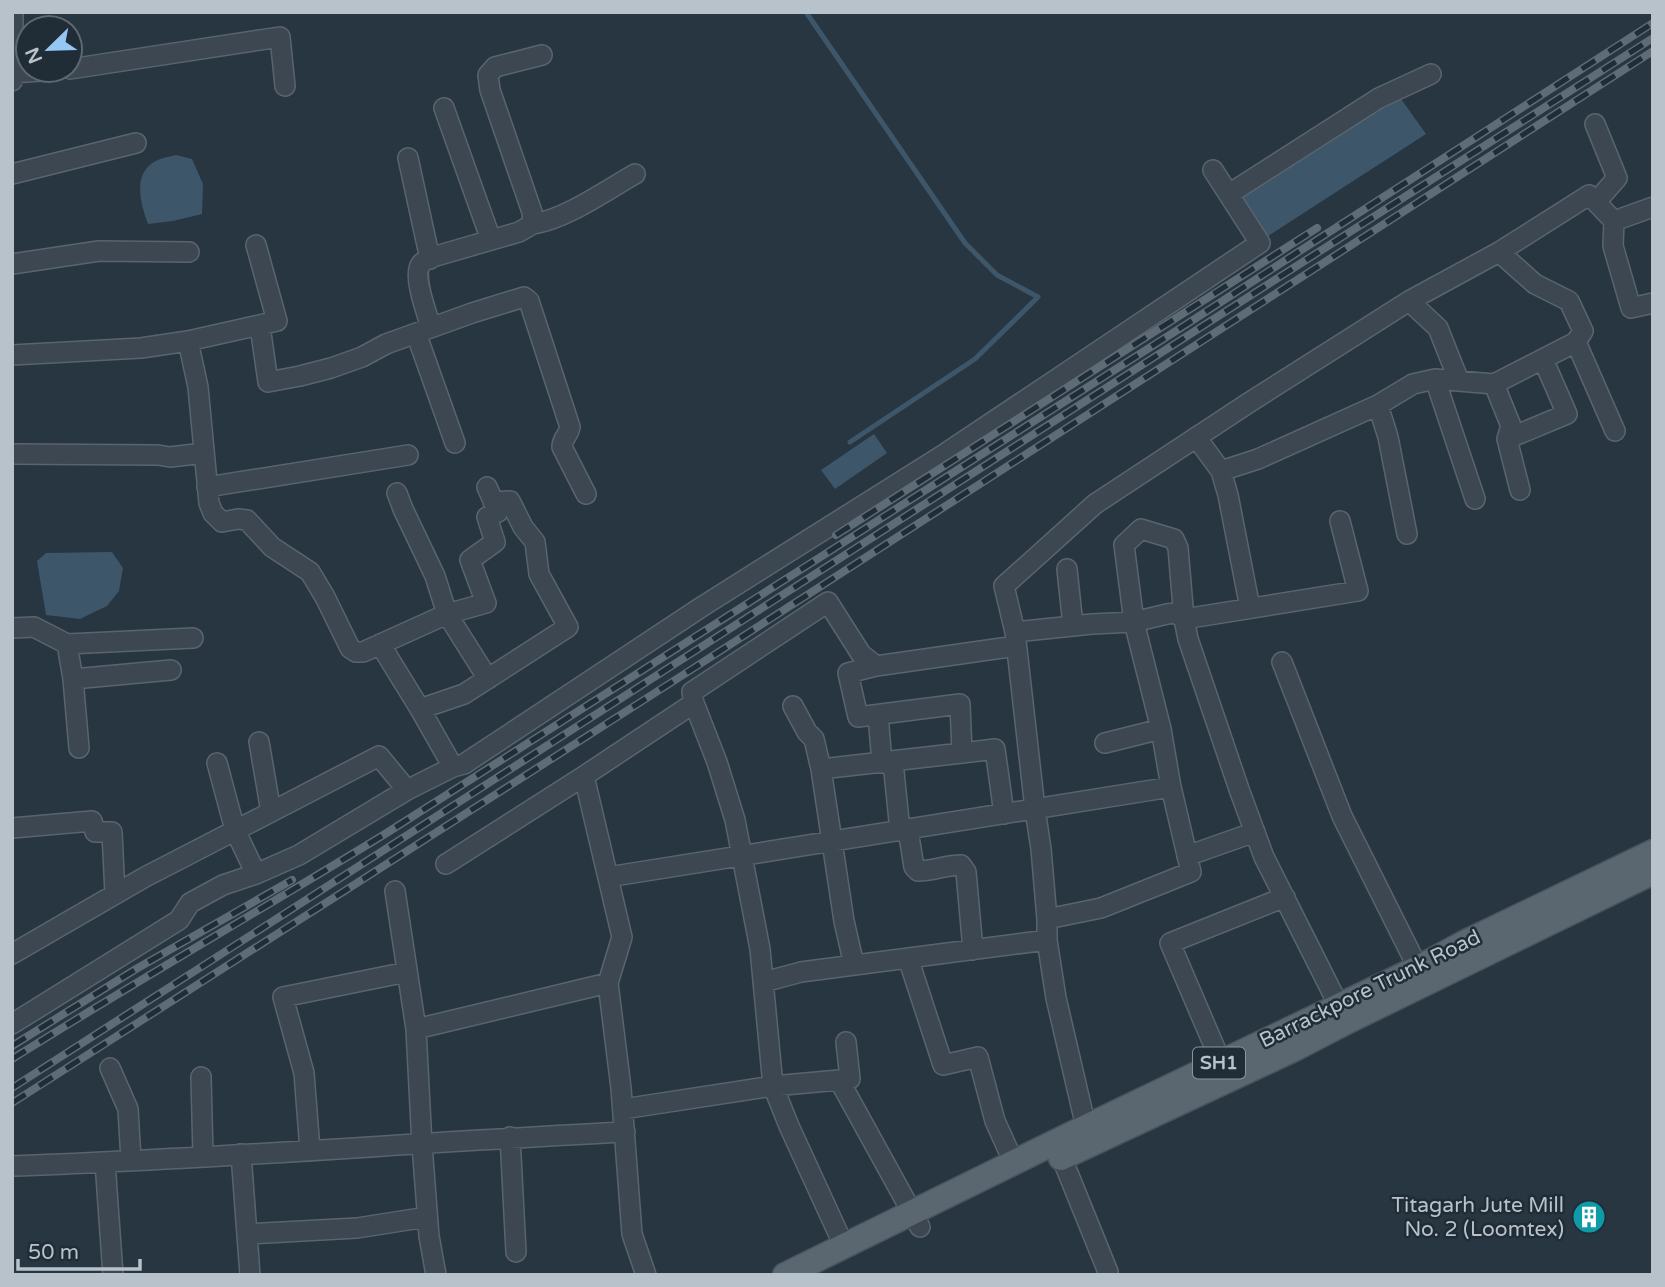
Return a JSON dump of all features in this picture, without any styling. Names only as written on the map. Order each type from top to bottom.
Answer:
[{"type":"main road","name":"Barrackpore Trunk Road","points":[[820,1275],[1014,1163],[1058,1150],[1086,1128],[1653,852]]},
{"type":"main road","name":"Barrackpore Trunk Road","points":[[785,1275],[844,1246],[917,1220],[1058,1150],[1292,1050],[1653,872]]},
{"type":"street","points":[[12,80],[13,12]]},
{"type":"street","points":[[84,67],[280,37],[285,86]]},
{"type":"street","points":[[533,224],[532,212],[490,90],[488,75],[495,66],[542,55]]},
{"type":"street","points":[[1229,194],[1378,98],[1431,74]]},
{"type":"street","points":[[444,108],[491,240]]},
{"type":"street","points":[[1595,124],[1617,178],[1597,202]]},
{"type":"street","points":[[12,174],[136,143]]},
{"type":"street","points":[[408,158],[430,259]]},
{"type":"street","points":[[12,1024],[179,920],[190,903],[223,885],[299,855],[407,790],[464,764],[703,606],[946,453],[1260,243],[1213,170]]},
{"type":"street","points":[[455,443],[424,330],[418,267],[424,261],[545,222],[635,174]]},
{"type":"street","points":[[1086,1128],[1056,998],[1047,940],[1048,919],[1041,849],[1016,639],[1004,586],[1095,504],[1250,401],[1409,301],[1499,252],[1589,195],[1614,221],[1613,246],[1631,308],[1653,303]]},
{"type":"street","points":[[1614,221],[1653,206]]},
{"type":"street","points":[[12,355],[141,348],[188,341],[278,321],[256,245]]},
{"type":"street","points":[[12,264],[99,251],[189,252]]},
{"type":"street","points":[[1221,471],[1258,459],[1378,405],[1424,380],[1494,384],[1576,342],[1583,331],[1569,301],[1535,284],[1499,252]]},
{"type":"street","points":[[260,326],[268,382],[341,365],[386,344],[524,296],[529,301],[570,426],[562,447],[586,494]]},
{"type":"street","points":[[1409,301],[1438,328],[1459,381]]},
{"type":"street","points":[[188,341],[198,387],[207,487],[213,513],[222,522],[247,520],[272,547],[310,572],[350,648],[356,652],[363,652],[447,614],[486,603],[470,560],[495,542],[487,517],[498,512],[490,494],[510,501],[523,527],[535,542],[539,574],[568,627],[464,694],[420,709]]},
{"type":"street","points":[[1576,342],[1615,431]]},
{"type":"street","points":[[1507,439],[1567,414],[1543,359]]},
{"type":"street","points":[[1435,379],[1475,499]]},
{"type":"street","points":[[1494,384],[1511,426],[1507,439],[1520,490]]},
{"type":"street","points":[[1378,405],[1388,436],[1407,534]]},
{"type":"street","points":[[1196,437],[1221,471],[1250,608]]},
{"type":"street","points":[[12,454],[170,457],[204,453]]},
{"type":"street","points":[[207,487],[408,456]]},
{"type":"street","points":[[397,493],[435,576],[447,614],[488,679]]},
{"type":"street","points":[[962,753],[960,704],[858,718],[848,673],[1073,626],[1135,622],[1176,613],[1184,619],[1358,591],[1340,521]]},
{"type":"street","points":[[1048,919],[1101,908],[1191,872],[1135,622],[1124,545],[1141,529],[1174,539],[1178,548],[1184,619],[1192,651],[1240,792],[1264,857],[1339,1006]]},
{"type":"street","points":[[1067,569],[1073,626]]},
{"type":"street","points":[[844,1246],[773,1086],[760,949],[735,820],[692,692],[828,602],[861,654],[876,666]]},
{"type":"street","points":[[12,628],[34,627],[67,645],[194,638]]},
{"type":"street","points":[[380,644],[453,767]]},
{"type":"street","points":[[67,645],[79,748]]},
{"type":"street","points":[[1282,662],[1342,816],[1418,968]]},
{"type":"street","points":[[73,679],[171,670]]},
{"type":"street","points":[[446,864],[694,703]]},
{"type":"street","points":[[793,706],[807,732],[814,739],[844,921],[854,965]]},
{"type":"street","points":[[878,715],[914,867],[918,872],[961,865],[967,872],[973,950]]},
{"type":"street","points":[[1105,743],[1161,729]]},
{"type":"street","points":[[259,741],[271,812]]},
{"type":"street","points":[[821,769],[996,749],[1004,814]]},
{"type":"street","points":[[12,954],[145,877],[379,756],[407,790]]},
{"type":"street","points":[[217,763],[235,830],[256,874]]},
{"type":"street","points":[[584,776],[622,937],[608,983],[621,1088],[632,1234],[646,1275]]},
{"type":"street","points":[[608,877],[1171,787]]},
{"type":"street","points":[[12,828],[92,821],[95,832],[112,832],[116,894]]},
{"type":"street","points":[[1187,856],[1255,832]]},
{"type":"street","points":[[395,891],[416,1029],[427,1217],[436,1275]]},
{"type":"street","points":[[1221,1062],[1170,943],[1285,897]]},
{"type":"street","points":[[764,982],[801,972],[1047,940]]},
{"type":"street","points":[[908,958],[943,1065],[978,1056],[995,1121],[1014,1163]]},
{"type":"street","points":[[310,1150],[304,1073],[283,997],[407,972]]},
{"type":"street","points":[[416,1029],[608,983]]},
{"type":"street","points":[[622,1109],[773,1086],[850,1079],[846,1042]]},
{"type":"street","points":[[110,1068],[128,1109],[131,1160]]},
{"type":"street","points":[[201,1077],[203,1156]]},
{"type":"street","points":[[839,1080],[917,1220]]},
{"type":"street","points":[[12,1166],[625,1132]]},
{"type":"street","points":[[510,1138],[516,1252]]},
{"type":"street","points":[[1058,1150],[1108,1272]]},
{"type":"street","points":[[241,1154],[250,1275]]},
{"type":"street","points":[[105,1162],[113,1275]]},
{"type":"street","points":[[247,1234],[357,1228],[427,1217]]},
{"type":"water","points":[[1399,96],[1426,134],[1265,238],[1240,198]]},
{"type":"water","points":[[176,155],[192,159],[203,184],[202,214],[148,224],[140,191],[143,174],[154,162]]},
{"type":"water","points":[[874,434],[887,453],[835,489],[821,470]]},
{"type":"water","points":[[112,552],[123,568],[119,591],[107,606],[80,619],[46,615],[37,561],[46,553]]},
{"type":"waterway","points":[[806,12],[965,243],[997,275],[1038,297],[975,359],[850,442]]},
{"type":"railway","points":[[12,1059],[385,834],[1182,327],[1653,23]]},
{"type":"railway","points":[[12,1088],[1653,38]]},
{"type":"railway","points":[[12,1103],[1653,51]]},
{"type":"railway","points":[[836,535],[1317,228]]},
{"type":"railway","points":[[12,1046],[136,969],[292,880]]},
{"type":"place","name":"Titagarh Jute Mill No. 2 (Loomtex)","points":[[1589,1217]]}]
